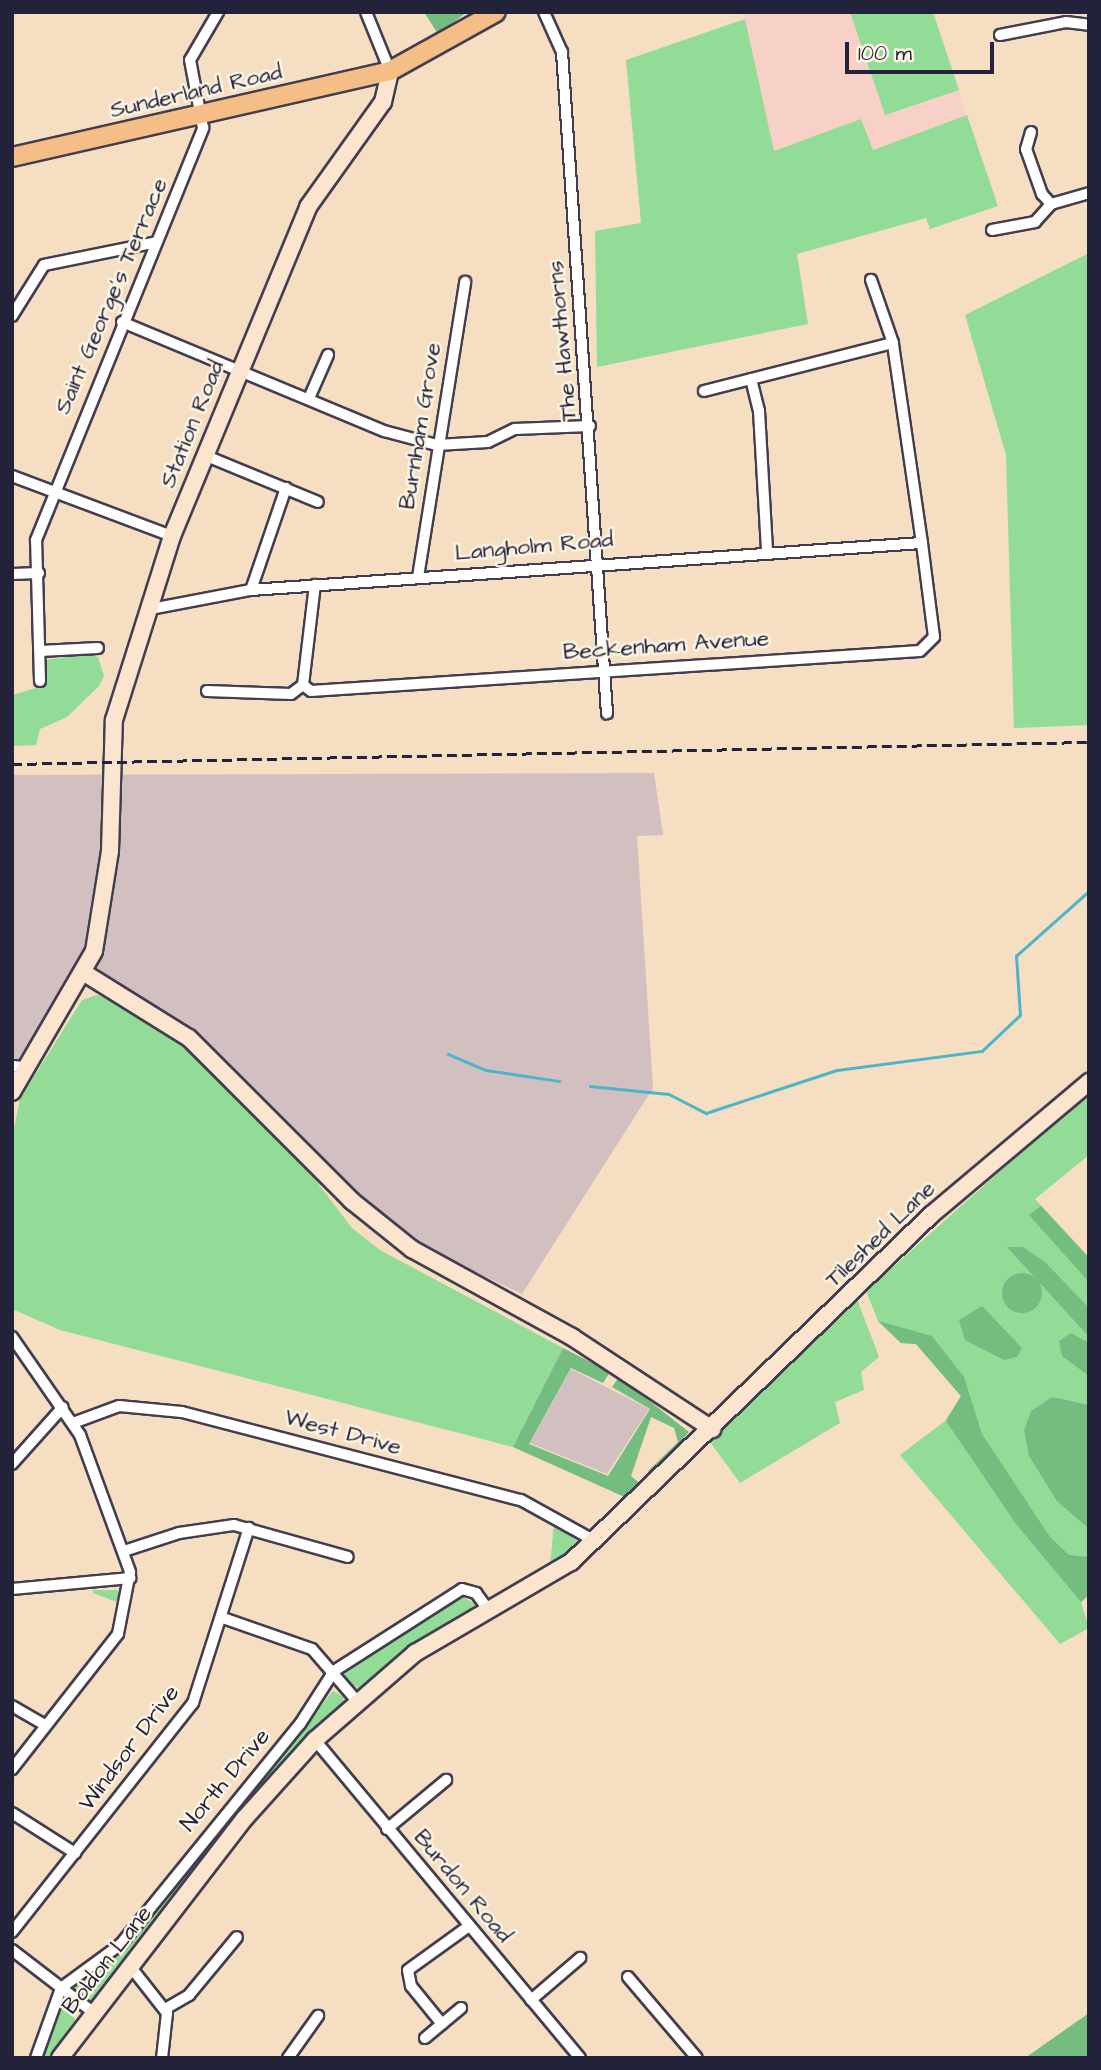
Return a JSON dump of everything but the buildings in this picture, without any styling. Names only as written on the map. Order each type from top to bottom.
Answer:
[{"type":"main road","name":"Sunderland Road","points":[[12,157],[203,116],[390,71],[496,12]]},
{"type":"street","points":[[203,116],[190,60],[218,12]]},
{"type":"street","points":[[366,12],[390,71]]},
{"type":"street","name":"The Hawthorns","points":[[544,12],[562,52],[590,426],[607,713]]},
{"type":"street","points":[[1000,35],[1066,22],[1089,24]]},
{"type":"street","name":"Station Road","points":[[86,974],[111,820],[114,719],[172,536],[308,206],[383,102],[390,71]]},
{"type":"street","name":"Saint George's Terrace","points":[[40,681],[36,540],[122,322],[157,242],[203,116]]},
{"type":"street","points":[[1031,132],[1026,149],[1051,204]]},
{"type":"street","points":[[992,229],[1035,222],[1051,204],[1089,193]]},
{"type":"street","points":[[12,316],[44,265],[157,242]]},
{"type":"street","points":[[871,280],[893,343],[922,543]]},
{"type":"street","name":"Burnham Grove","points":[[418,577],[465,282]]},
{"type":"street","points":[[122,322],[310,396],[384,431],[437,445],[488,442],[515,429],[590,426]]},
{"type":"street","points":[[704,391],[893,343]]},
{"type":"street","points":[[310,396],[328,355]]},
{"type":"street","points":[[751,379],[759,411],[767,551]]},
{"type":"street","points":[[204,455],[318,502]]},
{"type":"street","points":[[12,476],[172,536]]},
{"type":"street","points":[[251,590],[286,488]]},
{"type":"street","name":"Langholm Road","points":[[150,609],[251,590],[598,562],[922,543]]},
{"type":"street","name":"Beckenham Avenue","points":[[303,685],[311,691],[920,651],[934,637],[922,543]]},
{"type":"street","points":[[12,574],[39,573]]},
{"type":"street","points":[[207,691],[291,694],[303,685],[315,585]]},
{"type":"street","points":[[40,651],[98,648]]},
{"type":"street","points":[[12,1092],[18,1067],[86,974],[189,1038],[352,1200],[412,1249],[572,1337],[712,1429]]},
{"type":"street","name":"Tileshed Lane","points":[[489,1611],[544,1581],[595,1541],[932,1215],[1089,1082]]},
{"type":"street","points":[[12,1337],[73,1423],[124,1551],[130,1578],[118,1634],[12,1769]]},
{"type":"street","name":"West Drive","points":[[73,1423],[119,1406],[182,1412],[521,1500],[595,1541]]},
{"type":"street","points":[[12,1464],[63,1407]]},
{"type":"street","points":[[124,1551],[206,1527],[249,1528],[348,1557]]},
{"type":"street","name":"Windsor Drive","points":[[12,1932],[193,1703],[223,1618],[249,1528]]},
{"type":"street","points":[[12,1589],[130,1578]]},
{"type":"street","name":"North Drive","points":[[61,1987],[121,1944],[300,1724],[334,1671],[462,1589],[476,1593],[489,1611]]},
{"type":"street","name":"Boldon Lane","points":[[60,2058],[189,1890],[315,1740],[415,1653],[489,1611]]},
{"type":"street","points":[[223,1618],[299,1642],[334,1671],[357,1701]]},
{"type":"street","points":[[12,1706],[46,1726]]},
{"type":"street","name":"Burdon Road","points":[[315,1740],[580,2058]]},
{"type":"street","points":[[387,1829],[446,1780]]},
{"type":"street","points":[[12,1813],[75,1853]]},
{"type":"street","points":[[442,2024],[411,1986],[408,1970],[469,1926]]},
{"type":"street","points":[[165,2008],[189,1995],[237,1937]]},
{"type":"street","points":[[12,1950],[94,2013]]},
{"type":"street","points":[[531,2000],[580,1958]]},
{"type":"street","points":[[130,1966],[165,2008],[162,2058]]},
{"type":"street","points":[[628,1977],[697,2058]]},
{"type":"street","points":[[36,2058],[61,1987]]},
{"type":"street","points":[[425,2038],[461,2008]]},
{"type":"street","points":[[288,2058],[318,2016]]},
{"type":"shaded area","points":[[743,12],[933,12],[967,115],[872,150],[861,119],[774,151]]},
{"type":"shaded area","points":[[654,773],[663,835],[637,836],[653,1088],[522,1294],[414,1243],[354,1199],[192,1035],[96,968],[20,1059],[12,1059],[12,775]]},
{"type":"shaded area","points":[[571,1369],[649,1409],[607,1474],[530,1443]]},
{"type":"green space","points":[[424,12],[467,12],[438,34]]},
{"type":"green space","points":[[850,12],[933,12],[959,90],[885,115]]},
{"type":"green space","points":[[745,19],[774,151],[861,119],[873,150],[967,115],[998,206],[930,229],[926,218],[797,254],[808,324],[597,367],[595,231],[641,223],[626,60]]},
{"type":"green space","points":[[1089,253],[1089,725],[1014,728],[1006,455],[965,315]]},
{"type":"green space","points":[[88,654],[98,657],[104,676],[99,686],[67,717],[40,729],[36,745],[12,746],[12,695],[43,686],[45,660]]},
{"type":"green space","points":[[97,995],[128,1006],[221,1076],[301,1161],[352,1228],[380,1250],[563,1348],[513,1447],[60,1330],[12,1309],[12,1139],[20,1099],[82,1000]]},
{"type":"green space","points":[[1089,1092],[1089,1155],[1035,1199],[1089,1257],[1089,1595],[1081,1602],[1089,1628],[1060,1644],[900,1455],[945,1421],[961,1396],[916,1344],[901,1343],[878,1321],[866,1291]]},
{"type":"green space","points":[[1041,1206],[1089,1258],[1089,1282],[1029,1215]]},
{"type":"green space","points":[[1007,1247],[1023,1247],[1045,1262],[1089,1308],[1089,1337]]},
{"type":"green space","points":[[1022,1273],[1030,1274],[1036,1279],[1041,1285],[1041,1301],[1036,1307],[1030,1312],[1022,1313],[1014,1312],[1008,1307],[1003,1301],[1002,1293],[1003,1285],[1008,1279],[1014,1274]]},
{"type":"green space","points":[[857,1299],[879,1357],[861,1372],[864,1390],[835,1402],[840,1423],[740,1483],[710,1442]]},
{"type":"green space","points":[[982,1306],[1022,1348],[1017,1357],[1004,1360],[965,1340],[959,1320]]},
{"type":"green space","points":[[878,1321],[932,1336],[964,1377],[982,1434],[1050,1537],[1069,1555],[1089,1557],[1089,1595],[1081,1602],[1016,1524],[946,1421],[961,1396],[916,1344],[901,1343]]},
{"type":"green space","points":[[1071,1333],[1089,1343],[1089,1376],[1062,1356],[1059,1341]]},
{"type":"green space","points":[[563,1348],[610,1372],[603,1383],[571,1368],[529,1444],[608,1476],[650,1409],[612,1387],[619,1377],[689,1432],[652,1475],[648,1471],[678,1442],[674,1428],[651,1417],[631,1476],[643,1486],[629,1499],[513,1447]]},
{"type":"green space","points":[[1052,1397],[1089,1405],[1088,1528],[1057,1501],[1029,1456],[1024,1430],[1031,1411]]},
{"type":"green space","points":[[554,1523],[581,1544],[550,1566]]},
{"type":"green space","points":[[93,1590],[118,1590],[122,1604],[93,1593]]},
{"type":"green space","points":[[463,1597],[475,1604],[466,1615],[359,1688],[343,1680],[347,1668]]},
{"type":"green space","points":[[333,1691],[344,1697],[342,1708],[182,1887],[90,2003],[84,2001],[74,1992],[78,1980],[122,1953]]},
{"type":"green space","points":[[69,2005],[76,2023],[49,2058],[42,2058],[59,2009]]},
{"type":"green space","points":[[1089,2013],[1089,2058],[1025,2058]]},
{"type":"waterway","points":[[590,1086],[669,1094],[706,1113],[837,1070],[982,1051],[1020,1015],[1016,956],[1089,891]]},
{"type":"waterway","points":[[448,1054],[486,1070],[559,1081]]},
{"type":"railway","points":[[12,764],[1089,742]]}]
